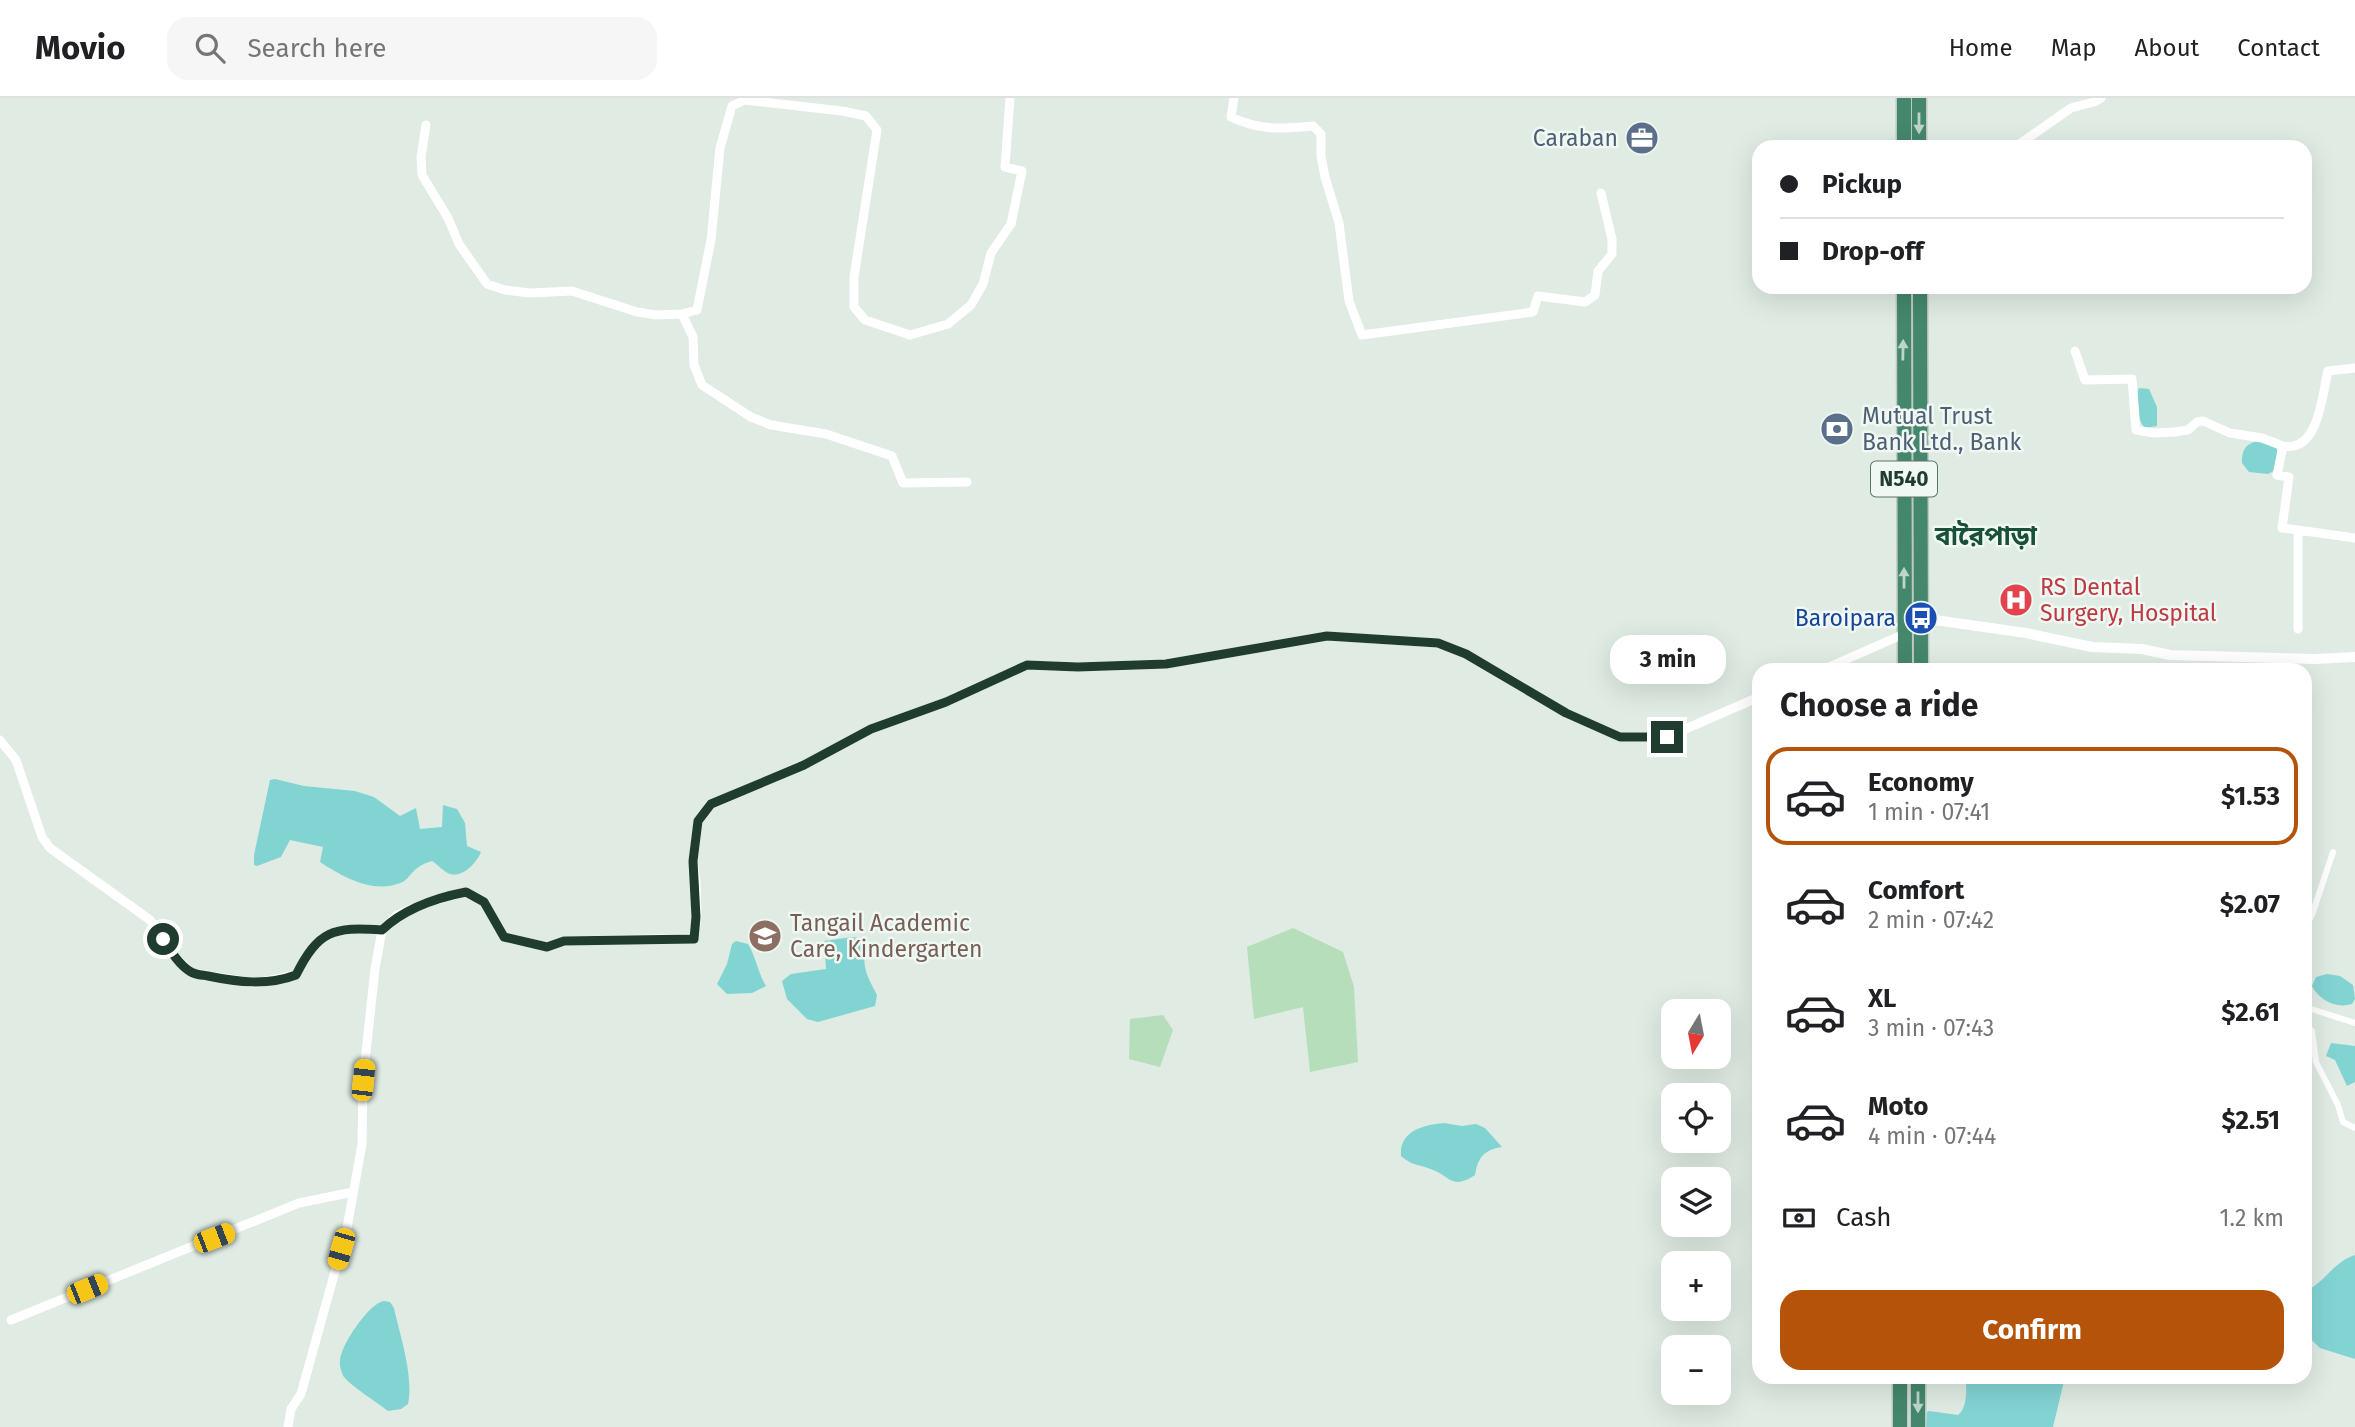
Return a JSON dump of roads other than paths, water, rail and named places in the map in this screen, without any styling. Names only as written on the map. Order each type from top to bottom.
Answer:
[{"type":"highway","points":[[1904,98],[1904,140]]},
{"type":"highway","points":[[1919,98],[1919,140]]},
{"type":"highway","name":"N540","points":[[1903,294],[1905,663]]},
{"type":"highway","name":"N540","points":[[1920,294],[1921,663]]},
{"type":"highway","points":[[1900,1384],[1900,1427]]},
{"type":"highway","points":[[1918,1384],[1918,1427]]},
{"type":"street","points":[[426,125],[421,157],[422,175],[448,218],[459,244],[487,284],[505,290],[530,293],[572,291],[637,312],[656,315],[682,314],[696,310],[711,240],[720,148],[733,106],[745,100],[866,116],[877,130],[854,277],[854,307],[866,320],[910,335],[948,324],[971,305],[983,284],[991,253],[1011,224],[1022,171],[1005,167],[1010,98]]},
{"type":"street","points":[[1234,98],[1231,117],[1246,124],[1263,129],[1313,126],[1321,134],[1321,156],[1339,223],[1349,300],[1362,335],[1533,312],[1538,296],[1585,302],[1595,295],[1598,271],[1612,254],[1612,239],[1601,193]]},
{"type":"street","points":[[2025,140],[2062,113],[2101,98]]},
{"type":"street","points":[[682,314],[693,337],[694,365],[702,385],[751,417],[771,425],[826,433],[892,456],[902,483],[967,482]]},
{"type":"street","points":[[2075,351],[2085,380],[2132,379],[2136,430],[2174,432],[2188,430],[2197,422],[2203,421],[2230,432],[2290,447],[2297,445],[2312,430],[2320,411],[2328,371],[2355,368]]},
{"type":"street","points":[[2283,446],[2277,475],[2289,477],[2282,528],[2355,538]]},
{"type":"street","points":[[2298,530],[2298,629]]},
{"type":"street","points":[[1921,618],[2026,633],[2092,647],[2142,649],[2170,655],[2315,659],[2355,657]]},
{"type":"street","points":[[1838,663],[1904,634]]},
{"type":"street","points":[[288,1427],[291,1409],[301,1394],[347,1228],[362,1144],[363,1080],[375,969],[382,930],[397,915],[449,895],[466,892],[484,902],[504,937],[547,947],[564,941],[694,939],[696,917],[693,861],[698,821],[711,804],[804,765],[871,729],[946,702],[1027,665],[1078,667],[1166,664],[1327,636],[1438,643],[1466,654],[1566,713],[1620,737],[1667,737],[1752,700]]},
{"type":"street","points":[[0,740],[16,760],[42,837],[50,848],[150,920],[175,957],[192,973],[256,983],[288,978],[296,975],[312,948],[330,932],[382,930]]},
{"type":"street","points":[[2312,915],[2333,852]]},
{"type":"street","points":[[2312,1009],[2355,1023]]},
{"type":"street","points":[[2312,1031],[2316,1062],[2338,1105],[2343,1122],[2355,1128]]},
{"type":"street","points":[[11,1320],[299,1203],[353,1192]]},
{"type":"water","points":[[2139,388],[2149,389],[2157,407],[2157,426],[2145,428],[2140,420],[2137,403]]},
{"type":"water","points":[[2258,441],[2271,444],[2277,449],[2278,458],[2274,471],[2268,474],[2249,472],[2242,463],[2245,448]]},
{"type":"water","points":[[270,780],[304,786],[355,791],[374,797],[400,816],[416,808],[420,829],[442,827],[443,805],[457,809],[465,823],[467,846],[481,852],[462,873],[451,874],[432,861],[419,866],[404,881],[390,886],[369,885],[348,878],[320,862],[323,847],[290,840],[281,857],[254,865]]},
{"type":"water","points":[[859,938],[867,945],[864,959],[868,977],[877,995],[875,1006],[818,1022],[807,1019],[787,999],[782,981],[791,974],[826,969],[824,941]]},
{"type":"water","points":[[736,941],[748,944],[766,986],[752,993],[727,994],[717,984],[727,964],[732,944]]},
{"type":"water","points":[[2327,974],[2340,976],[2353,985],[2355,999],[2352,1004],[2334,1004],[2315,991],[2312,986],[2316,977]]},
{"type":"water","points":[[2331,1043],[2355,1046],[2355,1082],[2347,1086],[2335,1060],[2326,1056]]},
{"type":"water","points":[[1444,1123],[1462,1126],[1476,1124],[1485,1128],[1502,1147],[1486,1152],[1478,1163],[1475,1175],[1461,1182],[1452,1181],[1401,1156],[1401,1147],[1408,1135],[1428,1125]]},
{"type":"water","points":[[2355,1255],[2355,1359],[2320,1348],[2312,1341],[2312,1288]]},
{"type":"water","points":[[384,1301],[390,1302],[394,1308],[409,1381],[408,1404],[401,1409],[388,1411],[347,1381],[342,1374],[340,1363],[341,1354],[356,1326],[371,1309]]},
{"type":"water","points":[[1966,1384],[2063,1384],[2053,1427],[1926,1427],[1927,1412],[1958,1415],[1966,1398]]},
{"type":"place","name":"Caraban","points":[[1642,138]]},
{"type":"place","name":"Mutual Trust Bank Ltd., Bank","points":[[1837,429]]},
{"type":"place","name":"RS Dental Surgery, Hospital","points":[[2016,600]]},
{"type":"place","name":"Baroipara","points":[[1921,618]]},
{"type":"place","name":"Tangail Academic Care, Kindergarten","points":[[765,936]]},
{"type":"district","name":"বারৈপাড়া","points":[[1986,536]]}]
